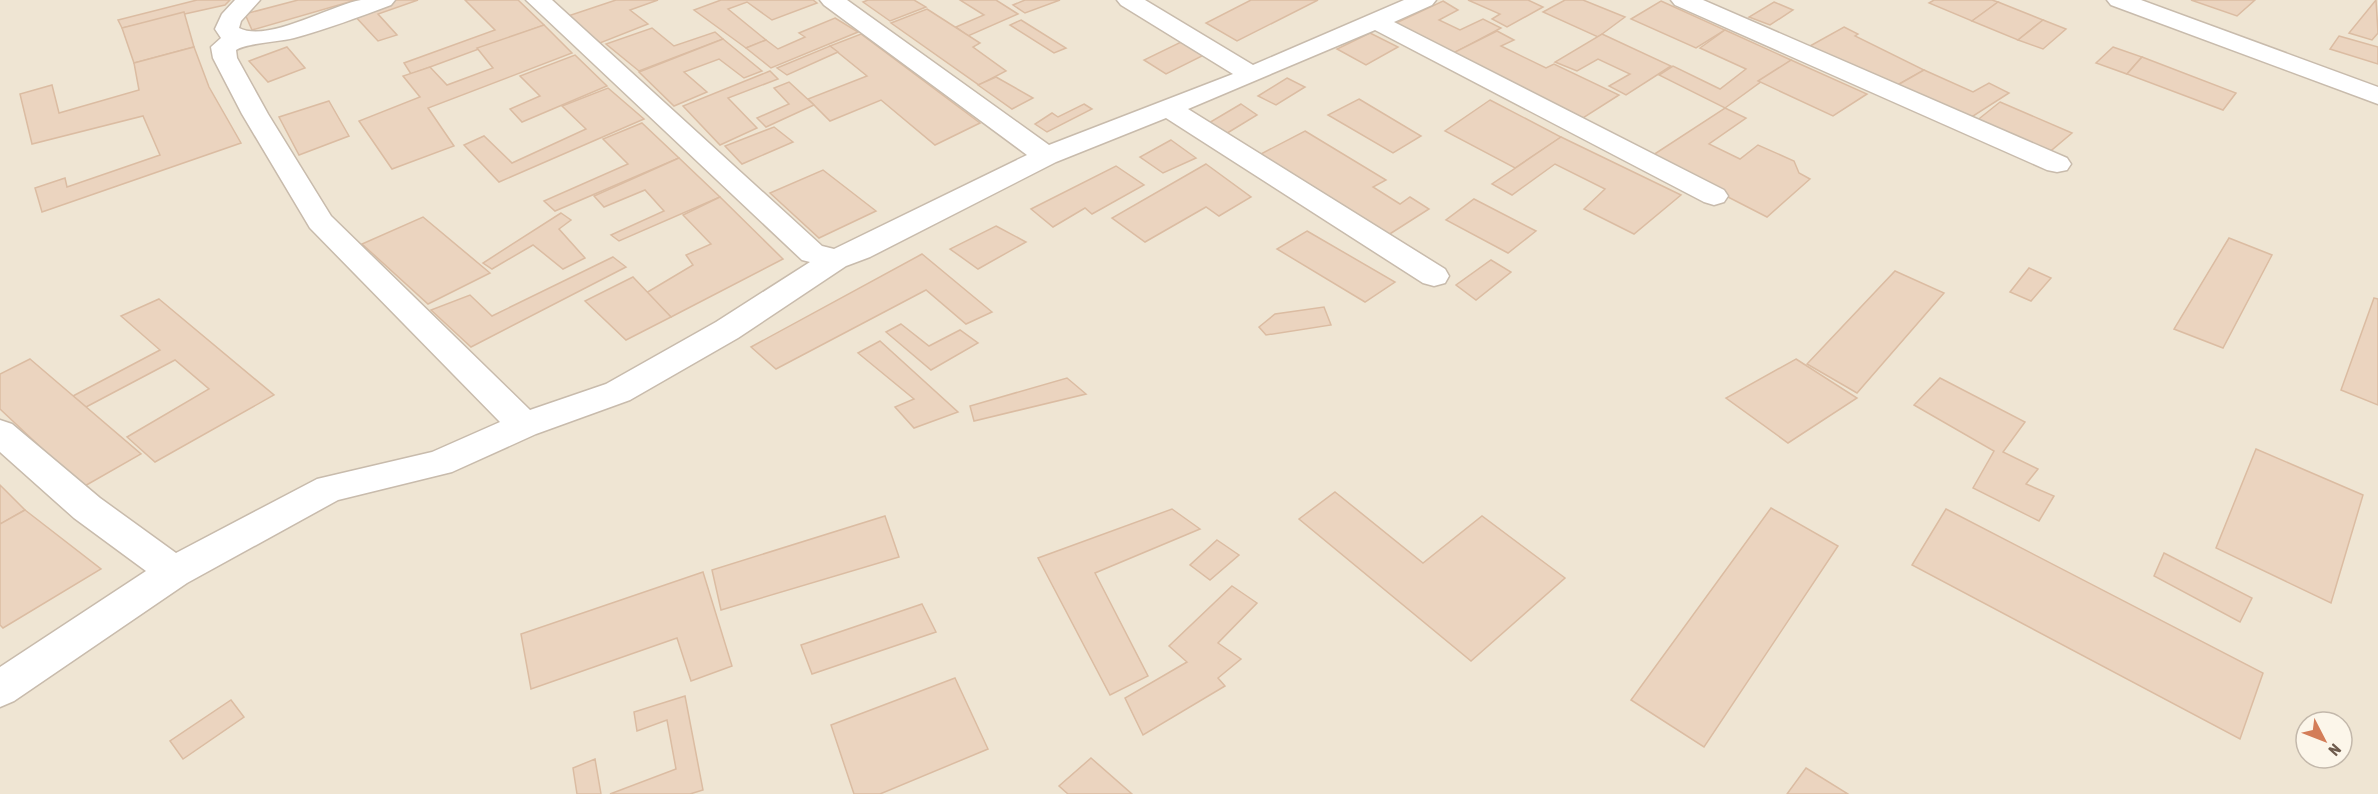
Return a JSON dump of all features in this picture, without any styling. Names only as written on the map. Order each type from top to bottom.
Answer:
[{"type":"street","points":[[248,0],[230,19],[227,29],[231,35],[238,38],[262,38],[383,0]]},
{"type":"street","points":[[538,0],[812,253],[836,259]]},
{"type":"street","points":[[832,0],[1046,156]]},
{"type":"street","points":[[1129,0],[1252,75]]},
{"type":"street","points":[[0,689],[174,572],[329,489],[440,463],[524,425],[618,392],[728,330],[836,259],[860,250],[1046,156],[1252,75],[1424,0]]},
{"type":"street","points":[[1683,0],[2057,164]]},
{"type":"street","points":[[2119,0],[2378,96]]},
{"type":"street","points":[[1375,21],[1714,196]]},
{"type":"street","points":[[238,38],[223,47],[225,58],[255,114],[320,222],[524,425]]},
{"type":"street","points":[[1168,108],[1434,276]]},
{"type":"street","points":[[0,432],[87,508],[174,572]]},
{"type":"shaded area","points":[[0,0],[2378,0],[2378,794],[0,794]]},
{"type":"building","points":[[197,0],[230,0],[225,5],[122,28],[118,20]]},
{"type":"building","points":[[298,0],[356,0],[252,30],[245,14]]},
{"type":"building","points":[[394,0],[418,0],[378,14],[397,35],[378,41],[353,14]]},
{"type":"building","points":[[465,0],[518,0],[544,25],[411,74],[404,63],[495,30]]},
{"type":"building","points":[[616,0],[658,0],[630,10],[648,24],[600,43],[568,16]]},
{"type":"building","points":[[721,0],[813,0],[817,3],[772,20],[747,2],[728,9],[766,40],[746,48],[694,10]]},
{"type":"building","points":[[868,0],[914,0],[926,7],[890,21],[863,2]]},
{"type":"building","points":[[960,0],[996,0],[1018,14],[968,36],[956,27],[984,15]]},
{"type":"building","points":[[1025,0],[1060,0],[1025,13],[1013,5]]},
{"type":"building","points":[[1251,0],[1318,0],[1237,41],[1206,23]]},
{"type":"building","points":[[1468,0],[1528,0],[1543,7],[1507,27],[1492,19],[1500,14]]},
{"type":"building","points":[[1565,0],[1583,0],[1625,17],[1598,37],[1543,12]]},
{"type":"building","points":[[1934,0],[1992,0],[1998,2],[1972,21],[1929,3]]},
{"type":"building","points":[[2191,0],[2255,0],[2237,16]]},
{"type":"building","points":[[2376,0],[2378,33],[2372,40],[2349,33]]},
{"type":"building","points":[[1443,1],[1458,10],[1439,20],[1460,30],[1483,19],[1501,28],[1454,53],[1396,23]]},
{"type":"building","points":[[1661,1],[1725,30],[1696,48],[1631,19]]},
{"type":"building","points":[[1774,2],[1793,10],[1770,25],[1749,17]]},
{"type":"building","points":[[1998,2],[2043,20],[2018,40],[1972,21]]},
{"type":"building","points":[[927,9],[980,43],[973,47],[1006,71],[979,85],[891,23]]},
{"type":"building","points":[[184,12],[194,47],[134,63],[122,28]]},
{"type":"building","points":[[835,18],[858,32],[771,68],[746,48],[766,40],[778,49],[805,37],[799,33]]},
{"type":"building","points":[[1021,20],[1066,48],[1054,53],[1010,25]]},
{"type":"building","points":[[2043,20],[2066,29],[2043,49],[2018,40]]},
{"type":"building","points":[[544,25],[572,53],[428,108],[454,146],[392,169],[359,121],[420,97],[403,76],[430,67],[447,85],[493,68],[477,48]]},
{"type":"building","points":[[1844,27],[1858,34],[1855,36],[1924,70],[1894,87],[1810,46]]},
{"type":"building","points":[[652,28],[674,46],[715,32],[723,39],[639,71],[606,44]]},
{"type":"building","points":[[1725,30],[1791,60],[1725,108],[1659,75],[1673,66],[1720,89],[1746,69],[1700,48]]},
{"type":"building","points":[[1497,31],[1514,40],[1501,46],[1546,68],[1554,64],[1619,95],[1583,118],[1453,53]]},
{"type":"building","points":[[1370,33],[1398,47],[1366,65],[1337,49]]},
{"type":"building","points":[[861,34],[980,123],[935,145],[881,100],[830,121],[808,99],[867,76],[830,46]]},
{"type":"building","points":[[1602,34],[1671,66],[1626,95],[1609,86],[1630,74],[1598,59],[1577,71],[1555,62]]},
{"type":"building","points":[[2339,36],[2378,47],[2378,64],[2330,49]]},
{"type":"building","points":[[723,39],[762,71],[744,78],[719,59],[684,72],[707,92],[674,106],[639,72]]},
{"type":"building","points":[[1181,42],[1204,55],[1166,74],[1144,60]]},
{"type":"building","points":[[830,46],[838,52],[787,75],[777,68]]},
{"type":"building","points":[[194,47],[209,87],[241,143],[42,212],[35,188],[65,178],[67,187],[160,155],[143,116],[32,144],[20,94],[52,85],[59,113],[139,90],[134,63]]},
{"type":"building","points":[[287,47],[305,68],[268,82],[249,61]]},
{"type":"building","points":[[2113,47],[2142,57],[2127,74],[2096,63]]},
{"type":"building","points":[[575,55],[607,86],[522,122],[510,109],[540,96],[520,76]]},
{"type":"building","points":[[2142,57],[2236,93],[2223,110],[2127,74]]},
{"type":"building","points":[[1791,60],[1867,94],[1833,116],[1758,81]]},
{"type":"building","points":[[1924,70],[1973,92],[1989,83],[2009,93],[1967,120],[1894,87]]},
{"type":"building","points":[[770,71],[778,79],[728,98],[757,128],[720,145],[683,106]]},
{"type":"building","points":[[996,77],[1033,98],[1012,109],[978,85]]},
{"type":"building","points":[[1287,78],[1305,87],[1276,105],[1258,96]]},
{"type":"building","points":[[789,82],[814,105],[766,127],[757,118],[789,104],[774,88]]},
{"type":"building","points":[[608,88],[644,119],[499,182],[464,145],[484,136],[512,163],[586,129],[562,106]]},
{"type":"building","points":[[1359,99],[1421,136],[1393,153],[1328,115]]},
{"type":"building","points":[[1490,100],[1561,137],[1515,168],[1445,131]]},
{"type":"building","points":[[329,101],[349,136],[299,155],[279,117]]},
{"type":"building","points":[[2000,102],[2072,133],[2047,154],[1975,122]]},
{"type":"building","points":[[1084,104],[1092,109],[1047,132],[1035,124],[1052,113],[1058,117]]},
{"type":"building","points":[[1241,104],[1257,115],[1224,135],[1207,124]]},
{"type":"building","points":[[1725,108],[1746,118],[1709,144],[1740,159],[1758,145],[1794,161],[1799,173],[1810,179],[1767,217],[1650,157]]},
{"type":"building","points":[[642,123],[679,158],[555,211],[544,201],[628,164],[603,139]]},
{"type":"building","points":[[774,127],[793,142],[742,164],[725,146]]},
{"type":"building","points":[[1305,131],[1386,180],[1373,187],[1400,204],[1410,197],[1429,209],[1385,237],[1259,155]]},
{"type":"building","points":[[1561,137],[1681,195],[1634,234],[1584,209],[1605,189],[1555,164],[1512,195],[1492,184]]},
{"type":"building","points":[[1171,140],[1196,158],[1163,173],[1140,157]]},
{"type":"building","points":[[679,158],[720,197],[619,241],[611,235],[664,211],[645,190],[604,207],[594,196]]},
{"type":"building","points":[[1206,164],[1251,197],[1219,216],[1206,207],[1145,242],[1112,218]]},
{"type":"building","points":[[1116,166],[1144,185],[1092,214],[1085,208],[1053,227],[1031,209]]},
{"type":"building","points":[[823,170],[876,211],[819,238],[770,193]]},
{"type":"building","points":[[720,197],[783,259],[671,317],[646,293],[693,265],[686,255],[711,244],[683,215]]},
{"type":"building","points":[[1474,199],[1536,231],[1508,253],[1446,220]]},
{"type":"building","points":[[561,213],[571,220],[559,229],[585,258],[563,269],[533,245],[492,269],[483,263]]},
{"type":"building","points":[[423,217],[490,273],[428,304],[362,244]]},
{"type":"building","points":[[996,226],[1026,242],[978,269],[950,249]]},
{"type":"building","points":[[1307,231],[1395,282],[1365,302],[1277,249]]},
{"type":"building","points":[[2229,238],[2272,255],[2223,348],[2174,329]]},
{"type":"building","points":[[922,254],[992,312],[966,324],[926,290],[776,369],[751,347]]},
{"type":"building","points":[[613,257],[626,267],[471,347],[431,310],[470,295],[492,316]]},
{"type":"building","points":[[1491,260],[1511,272],[1476,300],[1456,285]]},
{"type":"building","points":[[2029,268],[2051,278],[2031,301],[2010,292]]},
{"type":"building","points":[[1895,271],[1944,293],[1857,393],[1807,364]]},
{"type":"building","points":[[633,277],[671,317],[626,340],[585,301]]},
{"type":"building","points":[[2374,298],[2378,299],[2378,405],[2341,390]]},
{"type":"building","points":[[159,299],[274,395],[155,462],[127,437],[209,389],[175,360],[86,407],[73,396],[160,350],[121,316]]},
{"type":"building","points":[[1324,307],[1331,325],[1266,335],[1259,327],[1275,314]]},
{"type":"building","points":[[901,324],[929,346],[960,330],[978,343],[931,370],[886,332]]},
{"type":"building","points":[[880,341],[958,412],[914,428],[895,407],[914,399],[858,353]]},
{"type":"building","points":[[30,359],[141,454],[83,487],[0,409],[0,374]]},
{"type":"building","points":[[1796,359],[1857,398],[1788,443],[1726,398]]},
{"type":"building","points":[[1067,378],[1086,394],[974,421],[970,406]]},
{"type":"building","points":[[1940,378],[2025,422],[2003,452],[2038,469],[2026,484],[2054,496],[2039,521],[1973,488],[1994,451],[1914,405]]},
{"type":"building","points":[[2256,449],[2363,495],[2331,603],[2216,548]]},
{"type":"building","points":[[0,485],[25,510],[0,524]]},
{"type":"building","points":[[1335,492],[1423,563],[1482,516],[1565,578],[1471,661],[1299,519]]},
{"type":"building","points":[[1771,508],[1838,546],[1704,747],[1631,700]]},
{"type":"building","points":[[1172,509],[1200,529],[1095,573],[1148,676],[1110,695],[1038,558]]},
{"type":"building","points":[[1946,509],[2263,673],[2240,739],[1912,565]]},
{"type":"building","points":[[25,510],[101,569],[3,628],[0,625],[0,524]]},
{"type":"building","points":[[885,516],[899,557],[721,610],[712,570]]},
{"type":"building","points":[[1217,540],[1239,555],[1210,580],[1190,565]]},
{"type":"building","points":[[2164,553],[2252,598],[2240,622],[2154,576]]},
{"type":"building","points":[[703,572],[732,666],[691,681],[677,638],[531,689],[521,634]]},
{"type":"building","points":[[1232,586],[1257,603],[1218,643],[1241,659],[1218,678],[1225,686],[1143,735],[1125,698],[1187,662],[1169,646]]},
{"type":"building","points":[[922,604],[936,632],[812,674],[801,645]]},
{"type":"building","points":[[955,678],[988,749],[880,794],[854,794],[831,725]]},
{"type":"building","points":[[685,696],[703,790],[690,794],[610,794],[676,769],[667,720],[637,731],[634,712]]},
{"type":"building","points":[[231,700],[244,717],[183,759],[170,741]]},
{"type":"building","points":[[1091,758],[1132,794],[1068,794],[1059,786]]},
{"type":"building","points":[[595,759],[601,794],[577,794],[573,768]]},
{"type":"building","points":[[1806,768],[1848,794],[1787,794]]}]
